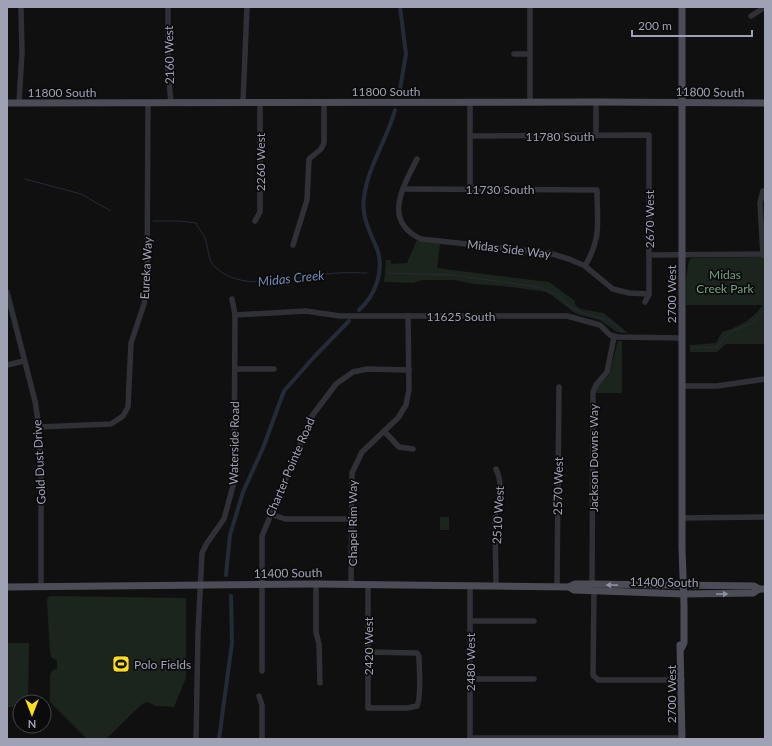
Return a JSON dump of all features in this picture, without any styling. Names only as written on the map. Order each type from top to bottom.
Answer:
[{"type":"main road","name":"2700 West","points":[[682,7],[682,594],[684,643],[682,649],[682,739]]},
{"type":"main road","name":"11800 South","points":[[7,103],[765,103]]},
{"type":"main road","name":"11400 South","points":[[7,586],[368,584],[568,587],[575,584],[593,588],[682,594],[753,593],[762,589]]},
{"type":"main road","name":"11400 South","points":[[593,588],[682,584],[754,586],[762,589]]},
{"type":"street","name":"2160 West","points":[[168,7],[168,70],[171,103]]},
{"type":"street","points":[[243,102],[247,7]]},
{"type":"street","points":[[530,7],[530,102]]},
{"type":"street","points":[[751,16],[765,7]]},
{"type":"street","points":[[19,103],[22,52],[21,9]]},
{"type":"street","points":[[514,54],[530,54]]},
{"type":"street","name":"2260 West","points":[[255,221],[260,212],[260,102]]},
{"type":"street","points":[[470,102],[470,189]]},
{"type":"street","points":[[596,102],[596,136]]},
{"type":"street","name":"Eureka Way","points":[[39,427],[111,424],[123,416],[128,407],[131,343],[144,304],[147,285],[148,103]]},
{"type":"street","points":[[293,245],[307,200],[309,158],[321,149],[324,143],[324,103]]},
{"type":"street","name":"11780 South","points":[[470,136],[649,135]]},
{"type":"street","name":"2670 West","points":[[645,302],[649,294],[649,135]]},
{"type":"street","name":"Midas Side Way","points":[[417,159],[403,189],[398,205],[401,222],[409,234],[421,239],[549,253],[585,266],[613,290],[628,293],[649,294]]},
{"type":"street","name":"11730 South","points":[[403,189],[597,190],[598,238],[595,249],[585,266]]},
{"type":"street","points":[[649,255],[764,254],[760,203],[763,191]]},
{"type":"street","name":"Gold Dust Drive","points":[[7,292],[39,427],[42,454],[41,587]]},
{"type":"street","name":"Waterside Road","points":[[196,739],[198,633],[202,553],[207,543],[224,519],[234,482],[235,316],[232,299]]},
{"type":"street","name":"11625 South","points":[[235,316],[306,311],[335,316],[567,316],[600,325],[614,337]]},
{"type":"street","name":"Chapel Rim Way","points":[[351,584],[351,482],[355,465],[365,449],[400,415],[406,405],[409,394],[408,316]]},
{"type":"street","points":[[614,337],[682,338]]},
{"type":"street","name":"Jackson Downs Way","points":[[614,337],[607,372],[596,385],[593,392],[593,675],[598,680],[682,680]]},
{"type":"street","points":[[7,365],[24,361]]},
{"type":"street","points":[[235,369],[274,369]]},
{"type":"street","name":"Charter Pointe Road","points":[[262,671],[261,540],[270,514],[314,412],[336,384],[348,374],[362,370],[409,370]]},
{"type":"street","points":[[683,386],[717,386],[765,379]]},
{"type":"street","name":"2570 West","points":[[557,586],[559,387]]},
{"type":"street","points":[[384,431],[398,447],[413,449]]},
{"type":"street","name":"2510 West","points":[[496,470],[500,480],[500,493],[496,521],[496,586]]},
{"type":"street","points":[[270,514],[289,520],[351,519]]},
{"type":"street","points":[[682,518],[765,518]]},
{"type":"street","points":[[316,584],[316,632],[319,644],[320,683]]},
{"type":"street","name":"2420 West","points":[[368,584],[368,652],[368,708],[407,708],[417,706],[419,702],[419,656],[417,653],[368,652]]},
{"type":"street","name":"2480 West","points":[[470,586],[470,739]]},
{"type":"street","points":[[470,621],[534,621]]},
{"type":"street","points":[[470,679],[534,678]]},
{"type":"street","points":[[259,696],[262,705],[262,739]]},
{"type":"street","points":[[470,739],[682,739]]},
{"type":"green space","points":[[417,240],[440,244],[437,268],[549,282],[575,301],[575,305],[581,309],[604,313],[628,333],[617,332],[600,320],[576,314],[550,294],[541,291],[474,284],[455,280],[422,280],[413,283],[384,282],[386,260],[391,260],[391,264],[407,263]]},
{"type":"green space","name":"Midas Creek Park","points":[[765,257],[765,344],[726,344],[717,352],[690,352],[690,345],[716,343],[722,332],[735,328],[745,322],[763,305],[686,305],[686,280],[689,260],[692,258]]},
{"type":"green space","points":[[618,341],[622,341],[622,393],[596,393],[597,387],[609,375]]},
{"type":"green space","points":[[440,517],[449,517],[449,530],[440,530]]},
{"type":"green space","name":"Polo Fields","points":[[48,597],[186,598],[186,678],[174,707],[156,706],[148,702],[142,704],[106,739],[87,739],[52,704],[52,694],[50,694],[50,674],[53,670],[57,669],[57,660],[52,658],[50,653]]},
{"type":"green space","points":[[7,643],[29,643],[28,694],[12,694],[12,707],[7,707]]},
{"type":"waterway","points":[[399,95],[406,54],[400,7]]},
{"type":"waterway","points":[[359,310],[370,298],[374,290],[380,265],[377,249],[365,217],[363,204],[364,197],[369,175],[392,121],[395,110]]},
{"type":"waterway","name":"Midas Creek","points":[[25,179],[81,194],[111,211]]},
{"type":"waterway","name":"Midas Creek","points":[[153,221],[180,221],[196,223],[206,240],[209,257],[212,264],[227,276],[242,280],[258,282],[324,274],[367,273]]},
{"type":"waterway","name":"Midas Creek","points":[[388,273],[452,275],[539,287],[558,295],[569,306],[583,313],[610,321],[623,332]]},
{"type":"waterway","name":"Midas Creek","points":[[692,348],[717,347],[725,337],[733,331],[752,323],[765,309]]},
{"type":"waterway","points":[[226,575],[230,535],[243,492],[263,448],[284,391],[349,321]]},
{"type":"waterway","points":[[219,739],[232,643],[231,596]]},
{"type":"place","name":"Polo Fields","points":[[121,664]]}]
